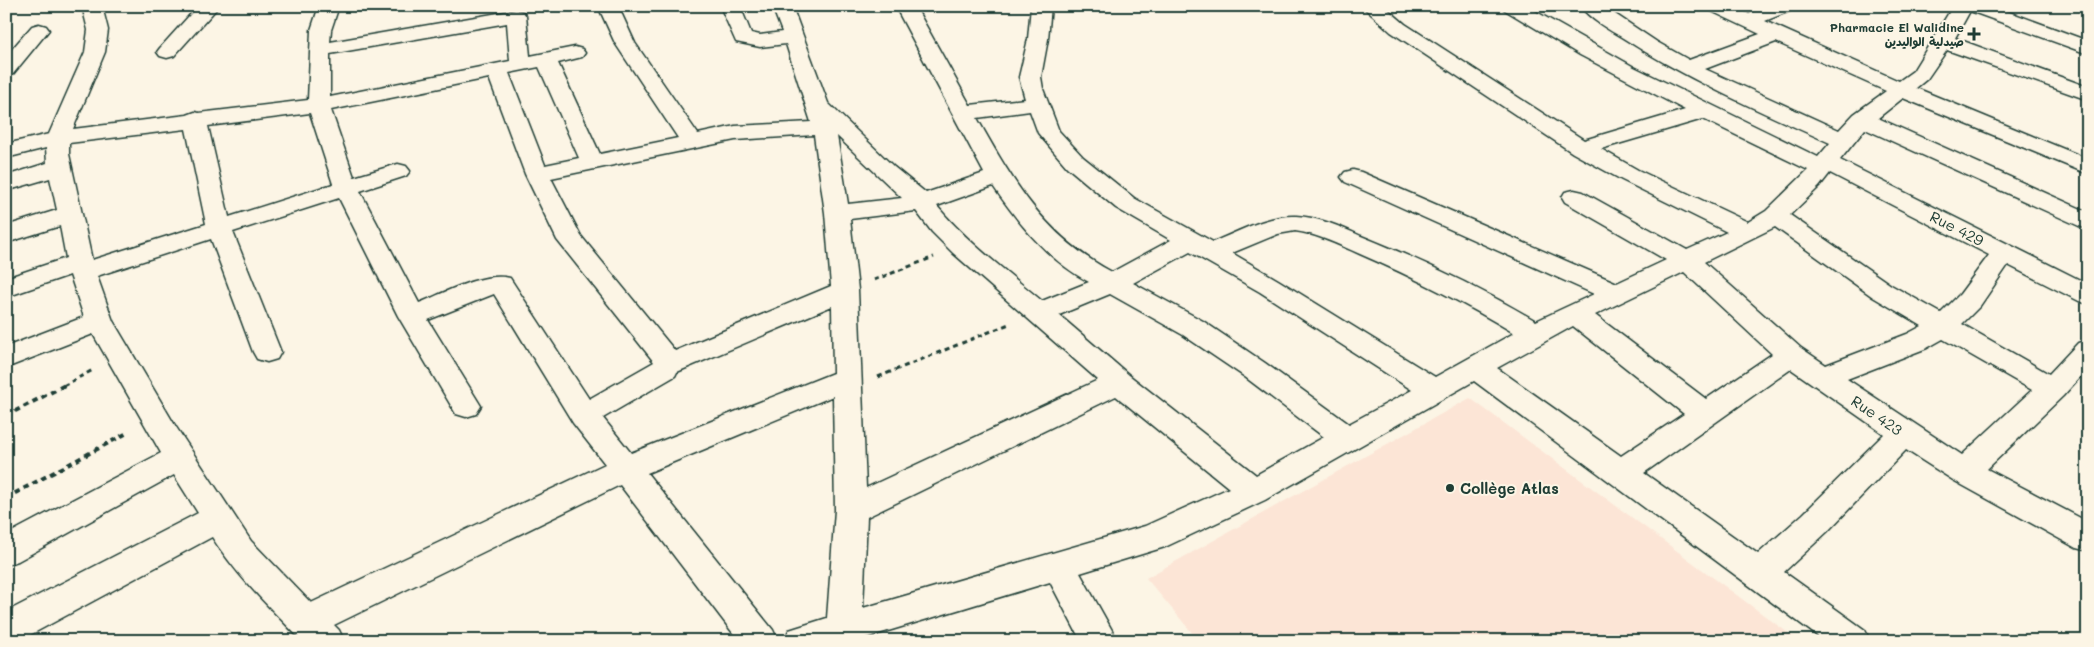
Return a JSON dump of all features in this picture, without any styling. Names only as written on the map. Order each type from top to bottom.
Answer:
[{"type":"street","points":[[92,6],[98,30],[95,52],[58,138],[57,154],[81,267],[100,321],[156,418],[238,551],[316,631],[626,468],[847,384]]},
{"type":"street","points":[[167,52],[209,6]]},
{"type":"street","points":[[329,6],[321,30],[318,106],[346,188],[412,316],[466,406]]},
{"type":"street","points":[[446,27],[449,6]]},
{"type":"street","points":[[608,6],[625,43],[691,141]]},
{"type":"street","points":[[730,6],[743,38],[760,42],[794,37]]},
{"type":"street","points":[[782,6],[821,116],[837,212],[845,290],[850,510],[846,635]]},
{"type":"street","points":[[905,6],[998,176],[1025,214],[1048,239],[1089,271],[1193,328],[1255,370],[1348,439]]},
{"type":"street","points":[[1041,6],[1038,39],[1030,77],[1037,104],[1048,133],[1075,162],[1125,203],[1323,318],[1436,390]]},
{"type":"street","points":[[1372,6],[1398,28],[1581,148],[1748,232]]},
{"type":"street","name":"Rue 429","points":[[1512,6],[1601,59],[1704,112],[1824,165],[2088,295]]},
{"type":"street","points":[[1590,6],[1622,29],[1688,68],[1733,91],[1843,140]]},
{"type":"street","points":[[1716,6],[1901,89],[2088,167]]},
{"type":"street","points":[[1748,22],[1785,6]]},
{"type":"street","points":[[802,641],[846,635],[1058,565],[1153,537],[1254,491],[1574,313],[1748,232],[1775,216],[1811,182],[1843,140],[1862,119],[1920,75],[1943,41],[1963,6]]},
{"type":"street","points":[[1974,6],[2088,48]]},
{"type":"street","points":[[319,50],[446,27],[518,11],[521,65]]},
{"type":"street","points":[[6,70],[39,30]]},
{"type":"street","points":[[1688,68],[1775,34]]},
{"type":"street","points":[[1943,41],[2088,94]]},
{"type":"street","points":[[6,151],[58,138],[195,119],[318,106],[497,71],[575,53]]},
{"type":"street","points":[[546,60],[593,162]]},
{"type":"street","points":[[497,71],[537,174],[570,240],[669,362],[668,366]]},
{"type":"street","points":[[963,113],[1037,104]]},
{"type":"street","points":[[1581,148],[1704,112]]},
{"type":"street","points":[[537,174],[691,141],[821,116]]},
{"type":"street","points":[[821,116],[922,203],[941,227],[962,247],[1038,313],[1119,382],[1254,491]]},
{"type":"street","points":[[195,119],[219,228],[267,352]]},
{"type":"street","points":[[1862,119],[2088,221]]},
{"type":"street","points":[[6,184],[60,168]]},
{"type":"street","points":[[6,288],[219,228],[398,171]]},
{"type":"street","points":[[837,212],[922,203],[998,176]]},
{"type":"street","points":[[1353,177],[1618,294]]},
{"type":"street","name":"Rue 423","points":[[1574,197],[1687,261],[1791,355],[1904,433],[1964,471],[2088,538]]},
{"type":"street","points":[[6,235],[70,214]]},
{"type":"street","points":[[1775,216],[1876,286],[2053,389]]},
{"type":"street","points":[[1038,313],[1201,246],[1288,223],[1322,230],[1423,271],[1469,294],[1536,334]]},
{"type":"street","points":[[1823,377],[1917,341],[1944,326],[1970,300],[2004,252]]},
{"type":"street","points":[[412,316],[493,284],[501,284],[584,415],[760,641]]},
{"type":"street","points":[[584,415],[668,366],[845,290]]},
{"type":"street","points":[[1574,313],[1705,414]]},
{"type":"street","points":[[6,358],[100,321]]},
{"type":"street","points":[[1964,471],[2002,439],[2053,389],[2088,350]]},
{"type":"street","points":[[1620,474],[1791,355]]},
{"type":"street","points":[[1476,368],[1852,641]]},
{"type":"street","points":[[850,510],[1119,382]]},
{"type":"street","points":[[1759,574],[1815,523],[1904,433]]},
{"type":"street","points":[[6,551],[180,457]]},
{"type":"street","points":[[6,630],[218,518]]},
{"type":"street","points":[[1058,565],[1100,641]]},
{"type":"path","points":[[845,290],[962,247]]},
{"type":"path","points":[[847,384],[1038,313]]},
{"type":"path","points":[[6,416],[120,355]]},
{"type":"path","points":[[6,498],[156,418]]},
{"type":"shaded area","name":"Collège Atlas","points":[[1470,398],[1799,641],[1199,641],[1146,578]]},
{"type":"place","name":"Pharmacie El Walidine صيدلية الواليدين","points":[[1974,34]]},
{"type":"place","name":"Collège Atlas","points":[[1450,488]]}]
